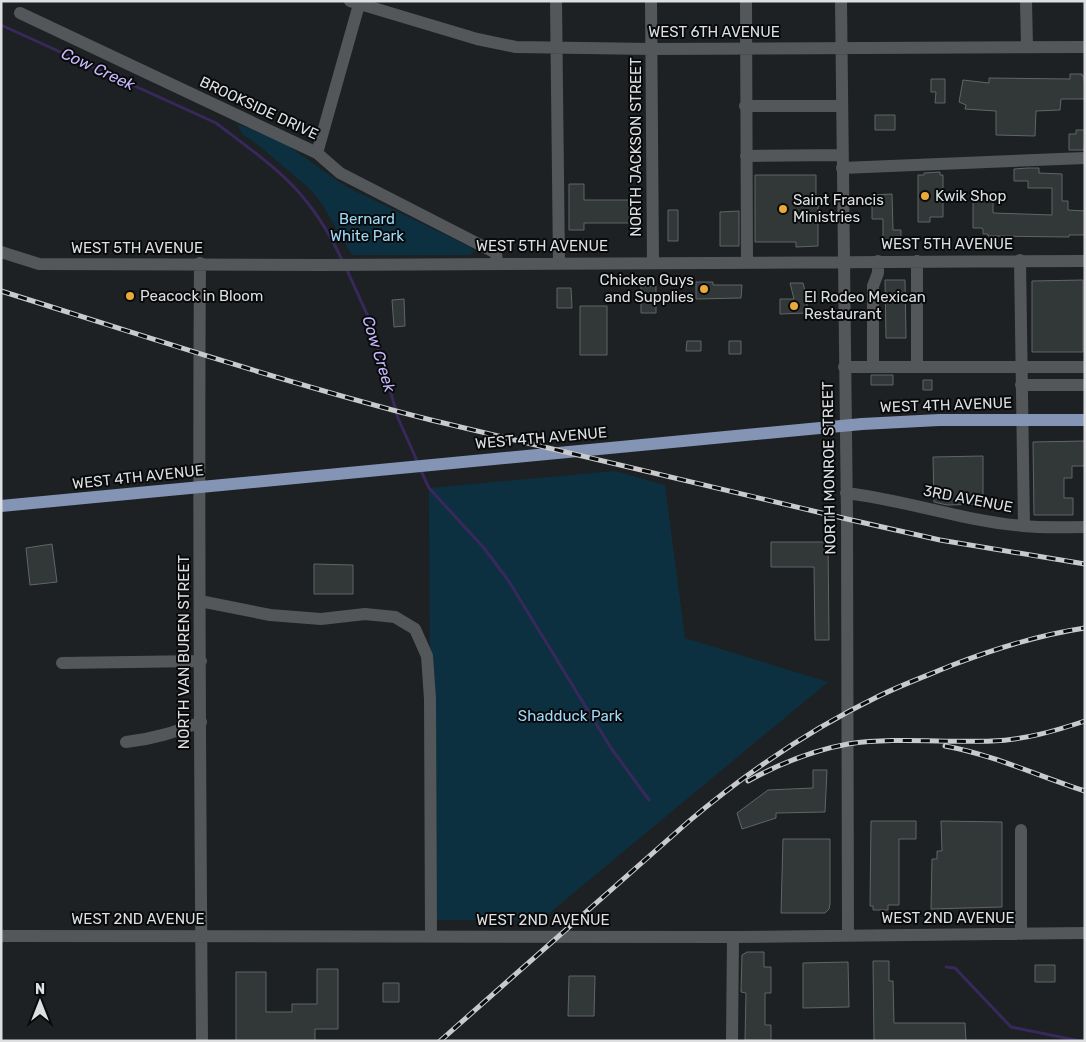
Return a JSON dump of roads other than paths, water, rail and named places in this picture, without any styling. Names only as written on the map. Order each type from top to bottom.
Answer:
[{"type":"main road","name":"WEST 4TH AVENUE","points":[[1,506],[862,424],[939,420],[1085,420]]},
{"type":"street","points":[[556,1],[558,262]]},
{"type":"street","name":"NORTH JACKSON STREET","points":[[651,1],[653,262]]},
{"type":"street","points":[[746,1],[747,262]]},
{"type":"street","name":"NORTH MONROE STREET","points":[[840,1],[846,493],[848,935]]},
{"type":"street","points":[[1026,1],[1027,47]]},
{"type":"street","points":[[317,153],[357,2]]},
{"type":"street","name":"WEST 6TH AVENUE","points":[[357,2],[477,39],[516,47],[652,49],[1085,48]]},
{"type":"street","name":"BROOKSIDE DRIVE","points":[[20,13],[317,153],[340,173],[496,253],[496,263]]},
{"type":"street","points":[[745,106],[842,106]]},
{"type":"street","points":[[746,156],[842,155]]},
{"type":"street","points":[[842,168],[1085,158]]},
{"type":"street","name":"WEST 5TH AVENUE","points":[[1,252],[40,264],[200,263],[322,265],[558,262],[1085,261]]},
{"type":"street","points":[[1020,260],[1024,526]]},
{"type":"street","points":[[873,367],[873,286],[878,273],[878,261]]},
{"type":"street","points":[[917,261],[917,366]]},
{"type":"street","name":"NORTH VAN BUREN STREET","points":[[200,263],[198,487],[202,1041]]},
{"type":"street","points":[[844,367],[1085,367]]},
{"type":"street","points":[[1021,385],[1085,385]]},
{"type":"street","name":"3RD AVENUE","points":[[846,493],[872,496],[970,518],[1024,526],[1085,527]]},
{"type":"street","points":[[200,601],[270,615],[321,619],[365,614],[395,617],[415,629],[427,656],[430,699],[431,936]]},
{"type":"street","points":[[62,663],[200,661]]},
{"type":"street","points":[[126,742],[152,739],[201,722]]},
{"type":"street","points":[[1020,830],[1021,934]]},
{"type":"street","name":"WEST 2ND AVENUE","points":[[1,936],[733,937],[1085,933]]},
{"type":"street","points":[[732,1041],[733,937]]},
{"type":"waterway","name":"Cow Creek","points":[[1,25],[216,123],[266,161],[294,187],[322,223],[343,262]]},
{"type":"waterway","name":"Cow Creek","points":[[346,268],[371,323],[398,418],[418,463]]},
{"type":"waterway","name":"Cow Creek","points":[[420,469],[429,488],[484,548],[508,580],[611,748],[649,800]]},
{"type":"waterway","name":"Cow Creek","points":[[946,967],[955,968],[1011,1027],[1080,1041]]},
{"type":"railway","points":[[1,291],[269,375],[431,420],[940,540],[1085,564]]},
{"type":"railway","points":[[440,1041],[688,822],[732,786],[803,738],[877,697],[950,666],[1016,643],[1050,634],[1085,628]]},
{"type":"railway","points":[[748,781],[797,758],[848,744],[884,741],[1016,739],[1085,721]]},
{"type":"railway","points":[[945,746],[998,760],[1085,791]]},
{"type":"place","name":"Kwik Shop","points":[[925,196]]},
{"type":"place","name":"Saint Francis Ministries","points":[[783,209]]},
{"type":"place","name":"Chicken Guys and Supplies","points":[[704,289]]},
{"type":"place","name":"Peacock in Bloom","points":[[130,296]]},
{"type":"place","name":"El Rodeo Mexican Restaurant","points":[[794,306]]},
{"type":"park label","name":"Bernard White Park","points":[[367,228]]},
{"type":"park label","name":"Shadduck Park","points":[[570,716]]}]
